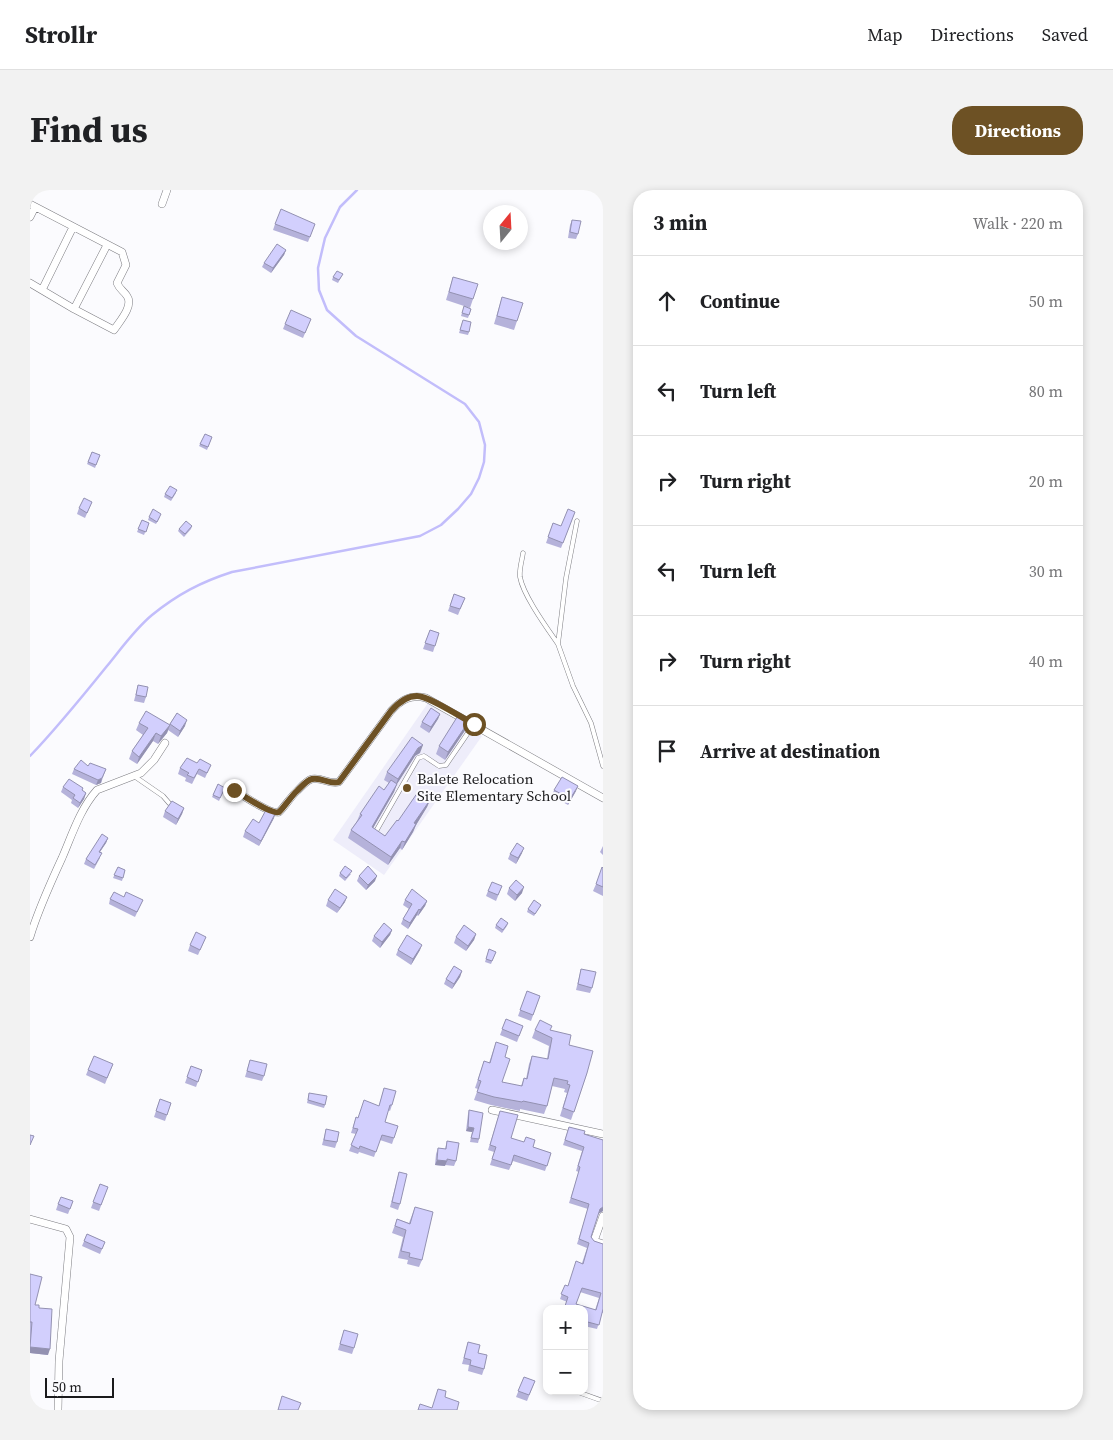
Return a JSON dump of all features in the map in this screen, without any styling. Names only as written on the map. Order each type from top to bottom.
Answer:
[{"type":"street","points":[[162,204],[167,190]]},
{"type":"street","points":[[30,218],[32,206],[122,252],[126,265],[117,282],[120,290],[127,295],[129,300],[127,309],[114,330],[30,283]]},
{"type":"street","points":[[42,290],[73,227]]},
{"type":"street","points":[[74,309],[107,245]]},
{"type":"street","points":[[234,790],[270,811],[277,812],[308,781],[316,779],[333,783],[339,782],[399,702],[406,698],[417,696],[426,698],[474,724],[603,798]]},
{"type":"street","points":[[30,937],[64,852],[80,816],[92,796],[97,790],[105,786],[134,776],[148,768],[165,743]]},
{"type":"street","points":[[492,1110],[603,1134]]},
{"type":"street","points":[[603,1216],[594,1241],[603,1244]]},
{"type":"street","points":[[30,1219],[66,1230],[70,1237],[58,1410]]},
{"type":"lane","points":[[558,644],[566,578],[577,521]]},
{"type":"lane","points":[[523,553],[520,578],[542,621],[558,644],[573,686],[591,723],[603,766]]},
{"type":"lane","points":[[375,833],[418,758],[424,756],[439,766],[446,765],[474,724]]},
{"type":"lane","points":[[134,776],[163,796],[169,803]]},
{"type":"lane","points":[[586,1395],[603,1401]]},
{"type":"shaded area","name":"Balete Relocation Site Elementary School","points":[[428,703],[482,736],[384,875],[333,840]]},
{"type":"building","points":[[281,209],[315,224],[310,237],[275,224]]},
{"type":"building","points":[[572,220],[581,221],[578,234],[570,232]]},
{"type":"building","points":[[277,244],[286,250],[273,268],[264,263]]},
{"type":"building","points":[[337,271],[343,274],[339,280],[333,277]]},
{"type":"building","points":[[453,277],[478,284],[473,299],[449,292]]},
{"type":"building","points":[[502,297],[523,303],[517,321],[497,316]]},
{"type":"building","points":[[464,306],[471,309],[469,315],[462,313]]},
{"type":"building","points":[[291,310],[311,319],[305,333],[285,324]]},
{"type":"building","points":[[463,320],[471,322],[469,332],[460,330]]},
{"type":"building","points":[[205,434],[212,437],[208,447],[200,444]]},
{"type":"building","points":[[92,452],[100,455],[96,465],[88,462]]},
{"type":"building","points":[[170,486],[177,490],[172,498],[165,494]]},
{"type":"building","points":[[84,498],[92,502],[87,513],[79,508]]},
{"type":"building","points":[[153,509],[161,514],[157,522],[149,517]]},
{"type":"building","points":[[568,509],[575,512],[563,543],[548,537],[553,523],[561,526]]},
{"type":"building","points":[[142,520],[149,523],[146,532],[138,529]]},
{"type":"building","points":[[186,521],[192,526],[185,534],[179,529]]},
{"type":"building","points":[[454,594],[465,598],[460,609],[450,606]]},
{"type":"building","points":[[430,630],[439,633],[435,646],[425,643]]},
{"type":"building","points":[[138,685],[148,687],[146,697],[136,695]]},
{"type":"building","points":[[431,708],[440,714],[431,727],[422,722]]},
{"type":"building","points":[[146,711],[170,725],[161,736],[156,733],[139,757],[132,751],[148,728],[139,723]]},
{"type":"building","points":[[177,713],[187,720],[180,731],[170,724]]},
{"type":"building","points":[[459,714],[469,721],[448,752],[439,746]]},
{"type":"building","points":[[412,737],[423,745],[418,748],[398,779],[387,772]]},
{"type":"building","points":[[187,758],[197,763],[200,759],[211,765],[207,773],[199,769],[194,778],[187,775],[189,773],[180,768]]},
{"type":"building","points":[[81,760],[88,766],[90,763],[106,769],[102,778],[98,780],[74,769]]},
{"type":"building","points":[[562,777],[578,786],[570,799],[554,790]]},
{"type":"building","points":[[69,779],[83,788],[82,790],[86,793],[80,803],[73,798],[75,795],[63,787]]},
{"type":"building","points":[[391,780],[397,784],[372,827],[385,836],[418,792],[430,800],[414,823],[416,824],[405,842],[402,841],[391,857],[351,830],[379,786],[384,790]]},
{"type":"building","points":[[218,784],[225,788],[220,798],[213,795]]},
{"type":"building","points":[[172,801],[184,808],[178,819],[165,811]]},
{"type":"building","points":[[267,808],[276,812],[261,841],[245,831],[253,819],[259,823]]},
{"type":"building","points":[[102,834],[108,838],[99,852],[102,853],[95,865],[86,859]]},
{"type":"building","points":[[517,843],[524,848],[518,858],[510,854]]},
{"type":"building","points":[[345,866],[352,871],[346,878],[340,873]]},
{"type":"building","points":[[368,866],[377,876],[368,885],[359,876]]},
{"type":"building","points":[[118,867],[125,870],[123,878],[114,875]]},
{"type":"building","points":[[603,868],[603,887],[596,884]]},
{"type":"building","points":[[516,880],[524,887],[517,895],[509,888]]},
{"type":"building","points":[[492,882],[502,886],[498,895],[488,891]]},
{"type":"building","points":[[335,889],[347,897],[340,908],[328,900]]},
{"type":"building","points":[[412,889],[427,901],[410,923],[403,919],[412,904],[405,900]]},
{"type":"building","points":[[114,892],[124,897],[126,892],[143,900],[137,912],[110,899]]},
{"type":"building","points":[[534,900],[541,905],[535,914],[528,909]]},
{"type":"building","points":[[501,918],[508,923],[503,930],[496,925]]},
{"type":"building","points":[[384,923],[392,930],[382,942],[374,936]]},
{"type":"building","points":[[464,925],[476,934],[468,946],[456,937]]},
{"type":"building","points":[[196,932],[206,937],[200,950],[190,945]]},
{"type":"building","points":[[407,935],[422,945],[413,959],[398,950]]},
{"type":"building","points":[[489,949],[496,952],[492,961],[486,959]]},
{"type":"building","points":[[454,966],[462,971],[454,984],[446,979]]},
{"type":"building","points":[[581,969],[596,972],[592,988],[578,984]]},
{"type":"building","points":[[527,991],[540,996],[533,1015],[520,1010]]},
{"type":"building","points":[[506,1019],[523,1026],[519,1036],[502,1029]]},
{"type":"building","points":[[540,1020],[552,1026],[550,1030],[571,1035],[569,1045],[593,1051],[574,1112],[563,1108],[570,1085],[567,1084],[568,1081],[554,1078],[547,1106],[494,1097],[477,1092],[481,1081],[478,1080],[484,1061],[490,1063],[496,1042],[508,1046],[505,1057],[510,1059],[502,1082],[522,1086],[524,1078],[527,1079],[532,1056],[548,1059],[552,1038],[535,1030]]},
{"type":"building","points":[[94,1056],[113,1064],[107,1078],[88,1070]]},
{"type":"building","points":[[250,1060],[267,1064],[264,1076],[247,1071]]},
{"type":"building","points":[[191,1066],[202,1070],[198,1082],[187,1077]]},
{"type":"building","points":[[384,1088],[396,1091],[385,1122],[398,1126],[394,1138],[382,1135],[376,1152],[360,1146],[359,1149],[351,1145],[358,1129],[353,1128],[356,1117],[358,1118],[364,1100],[379,1106]]},
{"type":"building","points":[[309,1093],[327,1096],[325,1105],[308,1100]]},
{"type":"building","points":[[160,1099],[171,1103],[167,1115],[156,1111]]},
{"type":"building","points":[[469,1110],[483,1113],[479,1139],[471,1138],[474,1128],[468,1127]]},
{"type":"building","points":[[500,1111],[518,1115],[511,1138],[524,1142],[526,1137],[535,1140],[533,1147],[551,1153],[547,1166],[514,1155],[511,1165],[492,1159],[496,1147],[490,1145]]},
{"type":"building","points":[[569,1127],[585,1131],[584,1134],[603,1140],[603,1207],[600,1209],[591,1237],[594,1241],[603,1244],[603,1309],[599,1325],[588,1322],[588,1308],[596,1310],[601,1293],[582,1288],[576,1304],[579,1305],[565,1305],[568,1297],[561,1294],[565,1285],[568,1286],[576,1261],[583,1264],[589,1243],[579,1239],[589,1204],[571,1198],[584,1147],[565,1140]]},
{"type":"building","points":[[326,1129],[339,1132],[337,1142],[324,1140]]},
{"type":"building","points":[[30,1135],[34,1136],[30,1145]]},
{"type":"building","points":[[447,1141],[459,1143],[456,1161],[447,1159],[447,1161],[437,1160],[438,1148],[446,1149]]},
{"type":"building","points":[[399,1172],[407,1174],[400,1204],[392,1202]]},
{"type":"building","points":[[100,1184],[108,1187],[101,1205],[93,1202]]},
{"type":"building","points":[[61,1197],[73,1201],[70,1209],[58,1204]]},
{"type":"building","points":[[415,1207],[433,1212],[422,1260],[409,1257],[410,1253],[401,1251],[406,1230],[395,1226],[397,1219],[410,1224]]},
{"type":"building","points":[[87,1234],[105,1242],[102,1249],[84,1241]]},
{"type":"building","points":[[30,1274],[42,1277],[35,1305],[39,1305],[39,1308],[52,1309],[50,1349],[30,1347],[32,1322],[30,1322]]},
{"type":"building","points":[[344,1330],[358,1334],[354,1348],[340,1344]]},
{"type":"building","points":[[468,1342],[480,1345],[478,1353],[487,1355],[484,1369],[470,1365],[471,1360],[464,1358]]},
{"type":"building","points":[[524,1377],[535,1381],[529,1395],[518,1391]]},
{"type":"building","points":[[438,1389],[446,1391],[445,1397],[459,1402],[457,1410],[418,1410],[420,1404],[432,1408]]},
{"type":"building","points":[[282,1396],[301,1403],[298,1410],[278,1410]]},
{"type":"waterway","points":[[30,756],[140,626],[152,615],[181,595],[200,584],[232,572],[420,536],[441,525],[471,494],[484,462],[485,445],[479,422],[465,404],[356,336],[327,310],[319,290],[318,268],[325,238],[340,207],[357,190]]},
{"type":"place","name":"Balete Relocation Site Elementary School","points":[[407,788]]},
{"type":"route","points":[[234,790],[270,811],[277,812],[280,811],[298,789],[312,779],[333,783],[341,781],[358,753],[391,711],[399,702],[406,698],[417,696],[426,698],[474,724]]}]
